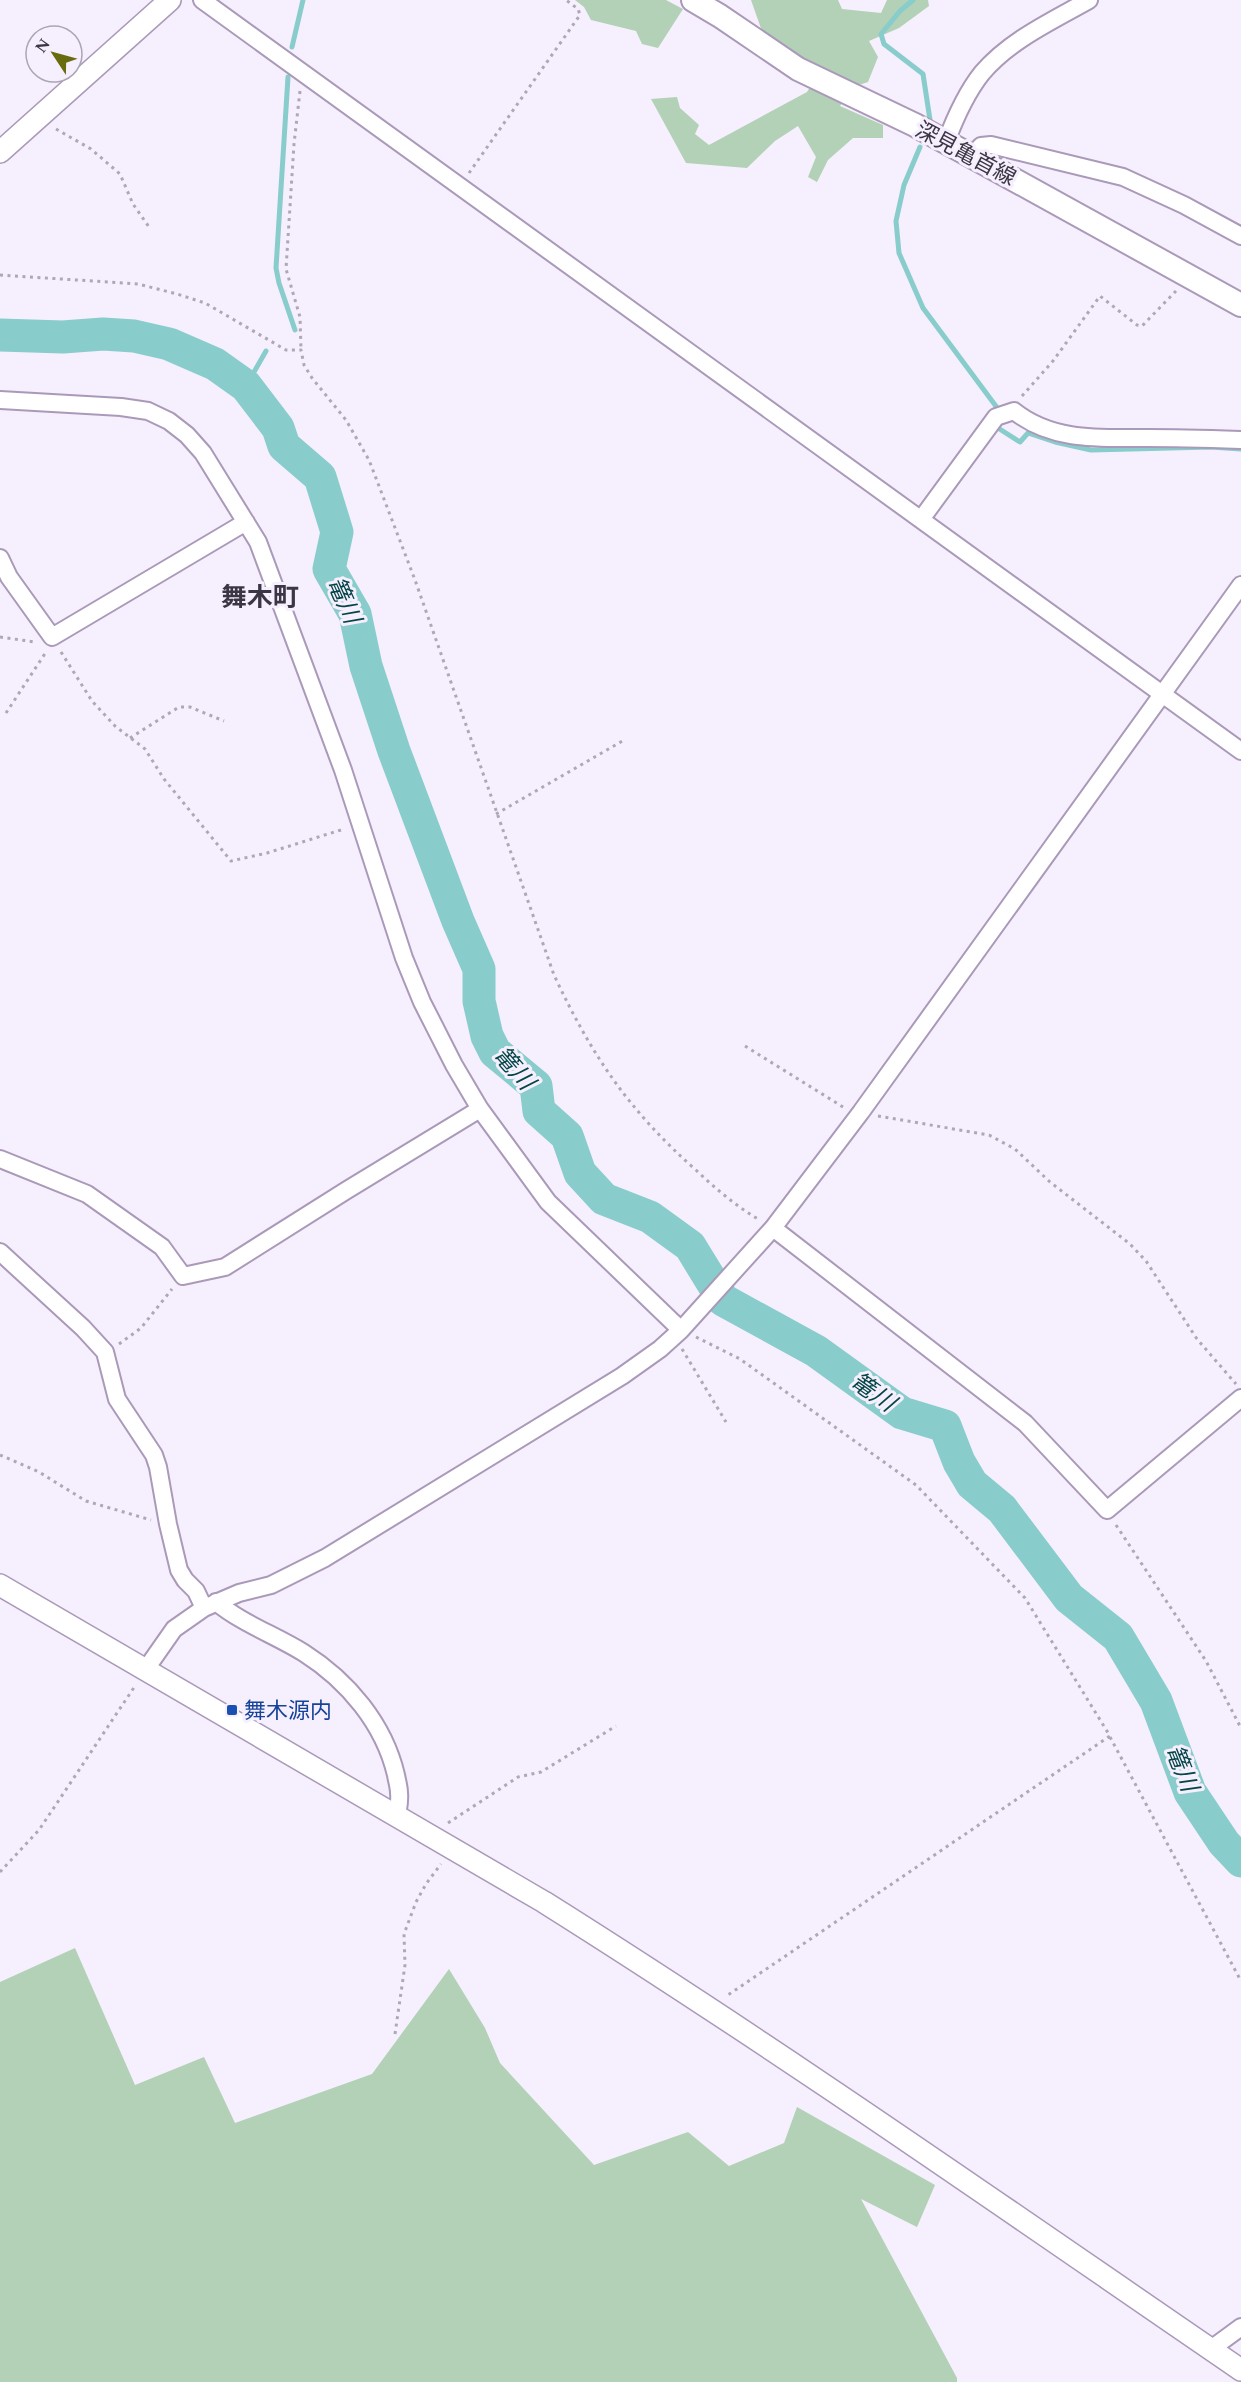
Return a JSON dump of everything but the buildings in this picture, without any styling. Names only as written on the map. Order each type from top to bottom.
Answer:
[{"type":"main road","name":"深見亀首線","points":[[693,0],[798,69],[915,125],[1241,305]]},
{"type":"street","points":[[0,152],[171,0]]},
{"type":"street","points":[[202,0],[922,518],[1241,751]]},
{"type":"street","points":[[946,142],[965,99],[993,62],[1016,43],[1089,0]]},
{"type":"street","points":[[972,156],[981,147],[991,145],[1123,177],[1184,205],[1241,236]]},
{"type":"street","points":[[0,400],[121,407],[148,411],[169,421],[187,435],[203,453],[258,542],[361,824],[404,958],[422,1002],[480,1109],[548,1202],[676,1334]]},
{"type":"street","points":[[922,518],[1005,414],[1022,417],[1051,431],[1072,436],[1119,439],[1241,440]]},
{"type":"street","points":[[0,558],[4,582],[53,640],[246,522]]},
{"type":"street","points":[[146,1669],[174,1629],[210,1605],[239,1593],[271,1585],[325,1558],[622,1376],[676,1334],[769,1232],[860,1114],[1241,585]]},
{"type":"street","points":[[0,1159],[87,1194],[162,1247],[183,1276],[225,1268],[480,1109]]},
{"type":"street","points":[[769,1232],[1025,1423],[1107,1510],[1241,1398]]},
{"type":"street","points":[[0,1252],[83,1328],[105,1352],[117,1399],[156,1461],[168,1524],[179,1570],[184,1580],[210,1605],[229,1612],[303,1653],[331,1673],[364,1708],[379,1729],[392,1760],[400,1792],[397,1816]]},
{"type":"street","points":[[0,1585],[544,1902],[710,2008],[907,2139],[1241,2370]]},
{"type":"street","points":[[1211,2349],[1241,2327]]},
{"type":"path","points":[[459,187],[580,15],[578,9],[566,0]]},
{"type":"path","points":[[304,73],[295,125],[286,269],[300,317],[304,365],[346,420],[369,460],[415,580],[554,975],[574,1019],[604,1069],[625,1098],[688,1163],[769,1232]]},
{"type":"path","points":[[42,114],[60,132],[91,149],[120,174],[133,204],[149,227]]},
{"type":"path","points":[[0,275],[138,284],[205,303],[286,350],[301,350]]},
{"type":"path","points":[[1005,414],[1053,361],[1100,296],[1137,325],[1142,326],[1189,276]]},
{"type":"path","points":[[0,637],[53,640]]},
{"type":"path","points":[[6,713],[53,640]]},
{"type":"path","points":[[53,640],[92,701],[115,726],[145,749],[164,778],[231,861],[267,853],[361,824]]},
{"type":"path","points":[[130,738],[179,707],[190,706],[224,721]]},
{"type":"path","points":[[496,814],[624,740]]},
{"type":"path","points":[[745,1046],[860,1114],[989,1135],[1015,1149],[1050,1182],[1130,1245],[1146,1261],[1197,1339],[1241,1390]]},
{"type":"path","points":[[105,1352],[141,1328],[183,1276]]},
{"type":"path","points":[[676,1334],[726,1422]]},
{"type":"path","points":[[676,1334],[740,1359],[916,1485],[1025,1598],[1110,1736],[1241,1981]]},
{"type":"path","points":[[0,1455],[32,1468],[86,1501],[168,1524]]},
{"type":"path","points":[[1107,1510],[1206,1661],[1241,1728]]},
{"type":"path","points":[[0,1872],[39,1830],[146,1669]]},
{"type":"path","points":[[436,1839],[448,1822],[518,1777],[541,1772],[616,1726]]},
{"type":"path","points":[[710,2008],[1110,1736]]},
{"type":"path","points":[[395,2034],[405,1965],[404,1934],[416,1902],[426,1884],[455,1850]]},
{"type":"green space","points":[[575,0],[666,0],[683,9],[658,48],[642,44],[636,31],[591,20],[584,7]]},
{"type":"green space","points":[[751,0],[838,0],[842,9],[881,13],[887,0],[928,0],[929,6],[899,28],[869,41],[878,57],[868,82],[853,87],[840,106],[883,125],[883,138],[853,138],[828,160],[817,182],[808,177],[816,157],[798,126],[775,141],[747,168],[686,163],[651,99],[677,97],[680,108],[699,125],[695,134],[709,145],[807,92],[818,74],[764,37]]},
{"type":"green space","points":[[75,1948],[135,2085],[204,2057],[235,2123],[372,2074],[449,1969],[485,2028],[500,2063],[594,2165],[688,2132],[729,2166],[784,2143],[797,2107],[935,2185],[917,2227],[861,2199],[957,2378],[957,2382],[0,2382],[0,1982]]},
{"type":"waterway","points":[[292,47],[303,0]]},
{"type":"waterway","points":[[913,0],[900,11],[881,34],[884,44],[923,74],[930,120]]},
{"type":"waterway","points":[[288,77],[276,268],[295,330]]},
{"type":"waterway","points":[[920,147],[904,185],[896,221],[899,253],[923,308],[1001,413]]},
{"type":"waterway","name":"篭川","points":[[0,335],[134,336],[169,344],[215,364],[246,386],[278,428],[284,446],[320,477],[337,532],[329,569],[355,614],[366,666],[394,751],[458,921],[479,969],[479,1001],[487,1036],[495,1052],[536,1086],[539,1111],[567,1136],[580,1173],[604,1199],[650,1217],[690,1246],[723,1300],[816,1351],[902,1413],[945,1426],[959,1462],[972,1484],[1002,1509],[1069,1598],[1118,1637],[1156,1701],[1190,1792],[1224,1843],[1241,1861]]},
{"type":"waterway","points":[[246,386],[266,351]]},
{"type":"waterway","points":[[1000,422],[998,428],[1020,442],[1028,433],[1091,450],[1211,447],[1241,449]]},
{"type":"place","name":"舞木源内","points":[[232,1710]]},
{"type":"district","name":"舞木町","points":[[260,597]]}]
